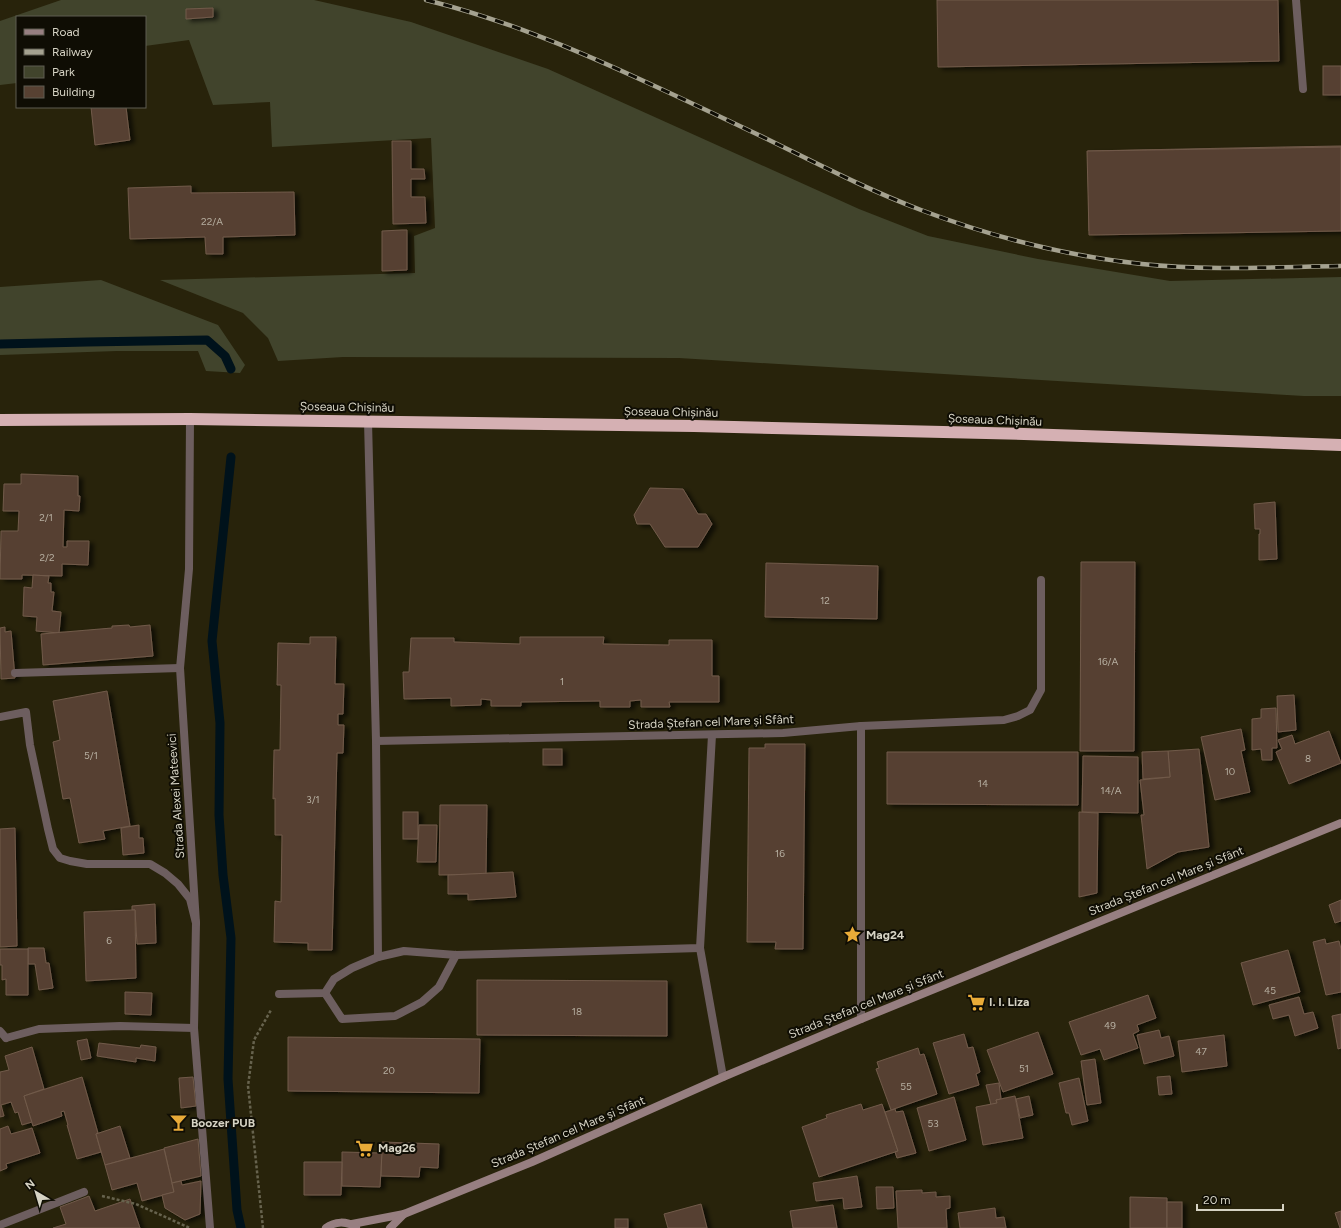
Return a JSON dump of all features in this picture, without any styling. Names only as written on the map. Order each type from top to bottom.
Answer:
[{"type":"highway","name":"Șoseaua Chișinău","points":[[0,420],[190,419],[694,426],[1024,434],[1341,445]]},
{"type":"street","points":[[1296,0],[1303,89]]},
{"type":"street","name":"Strada Alexei Mateevici","points":[[190,419],[188,570],[180,668],[196,923]]},
{"type":"street","points":[[368,421],[376,741],[378,957]]},
{"type":"street","name":"Strada Ștefan cel Mare și Sfânt","points":[[376,741],[783,733],[861,726],[1004,720],[1018,716],[1030,710],[1041,690],[1041,580]]},
{"type":"street","points":[[15,673],[180,668]]},
{"type":"street","points":[[0,717],[26,712],[30,745],[48,829],[53,849],[60,858],[87,864],[150,864],[165,873],[178,884],[190,899],[196,923],[194,1028],[210,1228]]},
{"type":"street","points":[[861,726],[861,1019]]},
{"type":"street","points":[[712,735],[700,948],[723,1077]]},
{"type":"street","name":"Strada Ștefan cel Mare și Sfânt","points":[[326,1228],[330,1225],[341,1222],[355,1226],[404,1214],[532,1162],[723,1077],[861,1019],[1341,823]]},
{"type":"street","points":[[325,994],[334,979],[352,968],[378,957],[404,951],[456,956],[700,948]]},
{"type":"street","points":[[325,994],[342,1019],[395,1016],[422,1002],[439,987],[456,956]]},
{"type":"street","points":[[279,994],[325,994]]},
{"type":"street","points":[[0,1031],[6,1038],[39,1029],[120,1026],[194,1028]]},
{"type":"street","points":[[0,1225],[84,1192]]},
{"type":"street","name":"Strada Ștefan cel Mare și Sfânt","points":[[390,1228],[404,1214]]},
{"type":"path","points":[[263,1228],[248,1086],[254,1040],[279,994]]},
{"type":"path","points":[[84,1192],[136,1204],[190,1228]]},
{"type":"green space","points":[[61,0],[314,0],[411,22],[548,69],[859,209],[928,236],[1038,259],[1170,281],[1341,277],[1341,396],[1304,396],[679,358],[343,357],[278,361],[268,338],[243,313],[160,280],[415,273],[414,236],[435,228],[431,138],[272,147],[270,102],[213,105],[189,40],[146,46],[146,16],[16,16],[16,83],[0,85],[0,21]]},
{"type":"green space","points":[[101,280],[218,325],[245,365],[240,373],[206,371],[198,351],[117,351],[0,355],[0,287]]},
{"type":"building","points":[[937,0],[1278,0],[1279,61],[938,67]]},
{"type":"building","points":[[213,8],[213,17],[186,19],[186,9]]},
{"type":"building","points":[[1323,66],[1341,66],[1341,95],[1323,95]]},
{"type":"building","points":[[91,108],[126,108],[130,140],[95,145]]},
{"type":"building","points":[[392,141],[411,141],[411,169],[424,169],[425,179],[411,179],[411,197],[425,197],[426,223],[393,224]]},
{"type":"building","points":[[1341,146],[1341,226],[1285,227],[1284,147]]},
{"type":"building","points":[[1284,147],[1285,227],[1089,231],[1088,151]]},
{"type":"building","points":[[1341,147],[1341,231],[1089,235],[1087,151]]},
{"type":"building","points":[[191,186],[191,193],[294,192],[295,235],[223,237],[223,254],[206,254],[205,237],[130,239],[128,188]]},
{"type":"building","points":[[407,230],[407,270],[382,271],[382,231]]},
{"type":"building","points":[[21,474],[78,476],[78,496],[80,496],[79,511],[64,510],[63,547],[67,547],[67,541],[89,541],[88,565],[62,564],[62,576],[22,575],[22,579],[0,579],[1,531],[18,531],[19,511],[3,511],[4,484],[21,484]]},
{"type":"building","points":[[650,488],[683,489],[698,514],[706,514],[712,524],[698,547],[665,547],[650,524],[637,524],[634,515]]},
{"type":"building","points":[[1275,502],[1277,559],[1259,560],[1260,529],[1255,529],[1254,504]]},
{"type":"building","points":[[1081,562],[1135,562],[1134,751],[1080,751]]},
{"type":"building","points":[[766,563],[878,566],[877,619],[765,617]]},
{"type":"building","points":[[33,575],[49,576],[48,583],[51,583],[51,592],[54,592],[52,611],[61,612],[59,633],[36,631],[37,617],[23,616],[24,587],[32,588]]},
{"type":"building","points":[[129,625],[130,627],[150,625],[153,656],[43,665],[41,634],[112,628],[112,626]]},
{"type":"building","points":[[5,627],[5,632],[11,631],[15,678],[1,679],[0,628]]},
{"type":"building","points":[[310,637],[336,637],[335,684],[344,684],[343,714],[338,714],[338,725],[344,725],[343,753],[337,753],[332,950],[308,950],[308,943],[274,942],[275,901],[281,902],[282,835],[275,835],[275,798],[273,799],[274,750],[280,750],[281,685],[277,685],[278,643],[310,644]]},
{"type":"building","points":[[520,637],[604,637],[603,644],[669,645],[669,640],[712,640],[712,676],[719,676],[719,702],[669,702],[670,707],[641,707],[641,700],[630,701],[630,707],[600,707],[600,701],[521,702],[521,706],[491,706],[491,700],[481,699],[481,705],[451,706],[451,698],[404,699],[403,672],[409,672],[411,638],[454,638],[454,642],[520,644]]},
{"type":"building","points":[[107,691],[130,826],[103,831],[105,839],[79,843],[70,798],[63,799],[53,742],[60,740],[53,701]]},
{"type":"building","points":[[1294,695],[1296,730],[1278,732],[1277,696]]},
{"type":"building","points":[[1276,708],[1277,748],[1272,748],[1272,760],[1262,760],[1261,749],[1252,750],[1252,719],[1261,718],[1261,709]]},
{"type":"building","points":[[1241,729],[1245,750],[1241,751],[1250,792],[1215,800],[1201,737]]},
{"type":"building","points":[[1329,731],[1341,763],[1289,784],[1276,752],[1282,749],[1278,740],[1292,735],[1295,744]]},
{"type":"building","points":[[765,744],[805,744],[803,949],[775,949],[776,942],[747,942],[749,748],[765,748]]},
{"type":"building","points":[[543,749],[562,749],[562,765],[543,765]]},
{"type":"building","points":[[1199,749],[1209,847],[1178,852],[1147,869],[1141,815],[1144,815],[1140,780],[1170,777],[1168,751]]},
{"type":"building","points":[[1168,751],[1170,777],[1143,779],[1142,752]]},
{"type":"building","points":[[887,752],[1078,752],[1078,805],[887,804]]},
{"type":"building","points":[[1083,756],[1138,757],[1138,813],[1082,812]]},
{"type":"building","points":[[440,805],[487,805],[486,874],[439,875]]},
{"type":"building","points":[[403,812],[418,812],[418,839],[403,839]]},
{"type":"building","points":[[1079,812],[1098,813],[1097,893],[1079,897]]},
{"type":"building","points":[[139,825],[139,838],[143,838],[144,853],[123,855],[121,828]]},
{"type":"building","points":[[419,825],[437,825],[436,862],[417,862]]},
{"type":"building","points":[[15,828],[17,946],[0,947],[0,829]]},
{"type":"building","points":[[513,872],[516,897],[468,900],[468,894],[448,894],[448,875]]},
{"type":"building","points":[[1341,900],[1341,921],[1335,923],[1329,905]]},
{"type":"building","points":[[155,904],[156,943],[137,944],[135,910],[132,910],[132,906]]},
{"type":"building","points":[[135,910],[136,978],[86,981],[84,912]]},
{"type":"building","points":[[1325,939],[1326,944],[1339,941],[1341,949],[1341,992],[1326,995],[1313,942]]},
{"type":"building","points":[[28,948],[44,948],[46,963],[49,963],[53,988],[39,990],[35,964],[28,964]]},
{"type":"building","points":[[0,949],[28,949],[28,995],[6,995],[6,979],[2,980],[2,965],[0,965]]},
{"type":"building","points":[[1288,950],[1300,992],[1253,1005],[1241,963]]},
{"type":"building","points":[[477,980],[667,981],[667,1036],[477,1035]]},
{"type":"building","points":[[125,992],[152,993],[151,1015],[125,1014]]},
{"type":"building","points":[[1148,995],[1156,1018],[1137,1025],[1139,1031],[1133,1034],[1138,1048],[1104,1060],[1100,1049],[1081,1055],[1069,1022]]},
{"type":"building","points":[[1299,997],[1304,1014],[1313,1012],[1318,1028],[1295,1036],[1289,1015],[1273,1019],[1269,1005]]},
{"type":"building","points":[[1341,1014],[1341,1048],[1338,1049],[1332,1016]]},
{"type":"building","points":[[1159,1030],[1161,1038],[1169,1036],[1174,1056],[1144,1064],[1137,1035]]},
{"type":"building","points":[[1038,1032],[1053,1074],[1003,1092],[987,1050]]},
{"type":"building","points":[[964,1034],[968,1048],[973,1047],[980,1072],[976,1074],[979,1085],[949,1094],[933,1043]]},
{"type":"building","points":[[1224,1035],[1227,1066],[1182,1072],[1178,1041]]},
{"type":"building","points":[[288,1037],[480,1039],[479,1093],[288,1091]]},
{"type":"building","points":[[87,1039],[91,1058],[81,1060],[77,1041]]},
{"type":"building","points":[[99,1043],[140,1048],[141,1045],[156,1047],[155,1061],[136,1058],[136,1062],[97,1056]]},
{"type":"building","points":[[32,1047],[44,1089],[24,1096],[32,1122],[22,1125],[18,1112],[15,1113],[11,1102],[1,1105],[4,1116],[0,1117],[0,1072],[9,1070],[5,1056]]},
{"type":"building","points":[[918,1048],[920,1055],[924,1054],[937,1094],[891,1110],[876,1069],[879,1068],[877,1062]]},
{"type":"building","points":[[1095,1059],[1101,1103],[1087,1105],[1081,1061]]},
{"type":"building","points":[[1170,1076],[1172,1094],[1159,1095],[1157,1077]]},
{"type":"building","points":[[82,1077],[98,1133],[96,1134],[101,1152],[77,1159],[64,1111],[61,1112],[62,1116],[33,1126],[24,1096]]},
{"type":"building","points":[[193,1077],[196,1106],[181,1108],[179,1078]]},
{"type":"building","points":[[1079,1078],[1088,1121],[1072,1125],[1069,1113],[1066,1113],[1059,1083]]},
{"type":"building","points":[[999,1083],[1001,1099],[996,1100],[997,1103],[991,1105],[986,1085]]},
{"type":"building","points":[[1015,1096],[1023,1138],[983,1145],[976,1107],[997,1103],[996,1100]]},
{"type":"building","points":[[1029,1096],[1033,1115],[1020,1118],[1016,1099]]},
{"type":"building","points":[[954,1097],[966,1140],[929,1151],[917,1108]]},
{"type":"building","points":[[861,1104],[863,1110],[882,1104],[898,1151],[819,1177],[802,1127],[827,1118],[826,1115]]},
{"type":"building","points":[[895,1109],[896,1112],[903,1111],[916,1153],[897,1158],[895,1152],[898,1151],[885,1112]]},
{"type":"building","points":[[8,1126],[11,1134],[32,1128],[40,1153],[6,1164],[7,1168],[0,1171],[0,1129]]},
{"type":"building","points":[[120,1126],[130,1158],[105,1165],[96,1134]]},
{"type":"building","points":[[198,1139],[201,1176],[172,1183],[164,1148]]},
{"type":"building","points":[[382,1142],[439,1144],[438,1168],[420,1167],[419,1177],[381,1176]]},
{"type":"building","points":[[164,1149],[174,1192],[142,1201],[137,1183],[112,1190],[105,1165]]},
{"type":"building","points":[[342,1152],[382,1153],[380,1187],[342,1186]]},
{"type":"building","points":[[304,1162],[342,1162],[341,1195],[304,1195]]},
{"type":"building","points":[[857,1176],[862,1207],[844,1209],[843,1198],[816,1201],[813,1183]]},
{"type":"building","points":[[181,1181],[182,1185],[201,1181],[200,1214],[185,1220],[165,1208],[162,1195],[174,1192],[172,1183]]},
{"type":"building","points":[[876,1187],[893,1187],[894,1208],[877,1209]]},
{"type":"building","points":[[922,1190],[922,1193],[936,1192],[936,1197],[950,1196],[950,1208],[946,1209],[947,1228],[898,1228],[896,1191]]},
{"type":"building","points":[[89,1196],[95,1211],[130,1199],[140,1228],[53,1228],[66,1224],[60,1207]]},
{"type":"building","points":[[1130,1197],[1167,1198],[1167,1228],[1130,1228]]},
{"type":"building","points":[[1167,1202],[1182,1202],[1182,1228],[1167,1228]]},
{"type":"building","points":[[701,1204],[707,1228],[668,1228],[664,1214]]},
{"type":"building","points":[[833,1205],[837,1228],[793,1228],[790,1211]]},
{"type":"building","points":[[995,1208],[996,1218],[1004,1217],[1006,1228],[960,1228],[958,1213]]},
{"type":"building","points":[[1341,1211],[1341,1228],[1340,1228],[1335,1213]]},
{"type":"building","points":[[615,1219],[628,1219],[628,1228],[615,1228]]},
{"type":"waterway","points":[[0,344],[207,340],[225,356],[231,369]]},
{"type":"waterway","points":[[231,457],[212,641],[220,723],[219,815],[223,875],[231,938],[228,1079],[237,1210],[241,1228]]},
{"type":"railway","points":[[426,0],[480,15],[558,44],[668,92],[882,194],[948,220],[1002,237],[1057,251],[1142,264],[1242,268],[1341,266]]},
{"type":"place","name":"Mag24","points":[[853,935]]},
{"type":"place","name":"I. I. Liza","points":[[976,1002]]},
{"type":"place","name":"Boozer PUB","points":[[178,1123]]},
{"type":"place","name":"Mag26","points":[[365,1148]]}]
